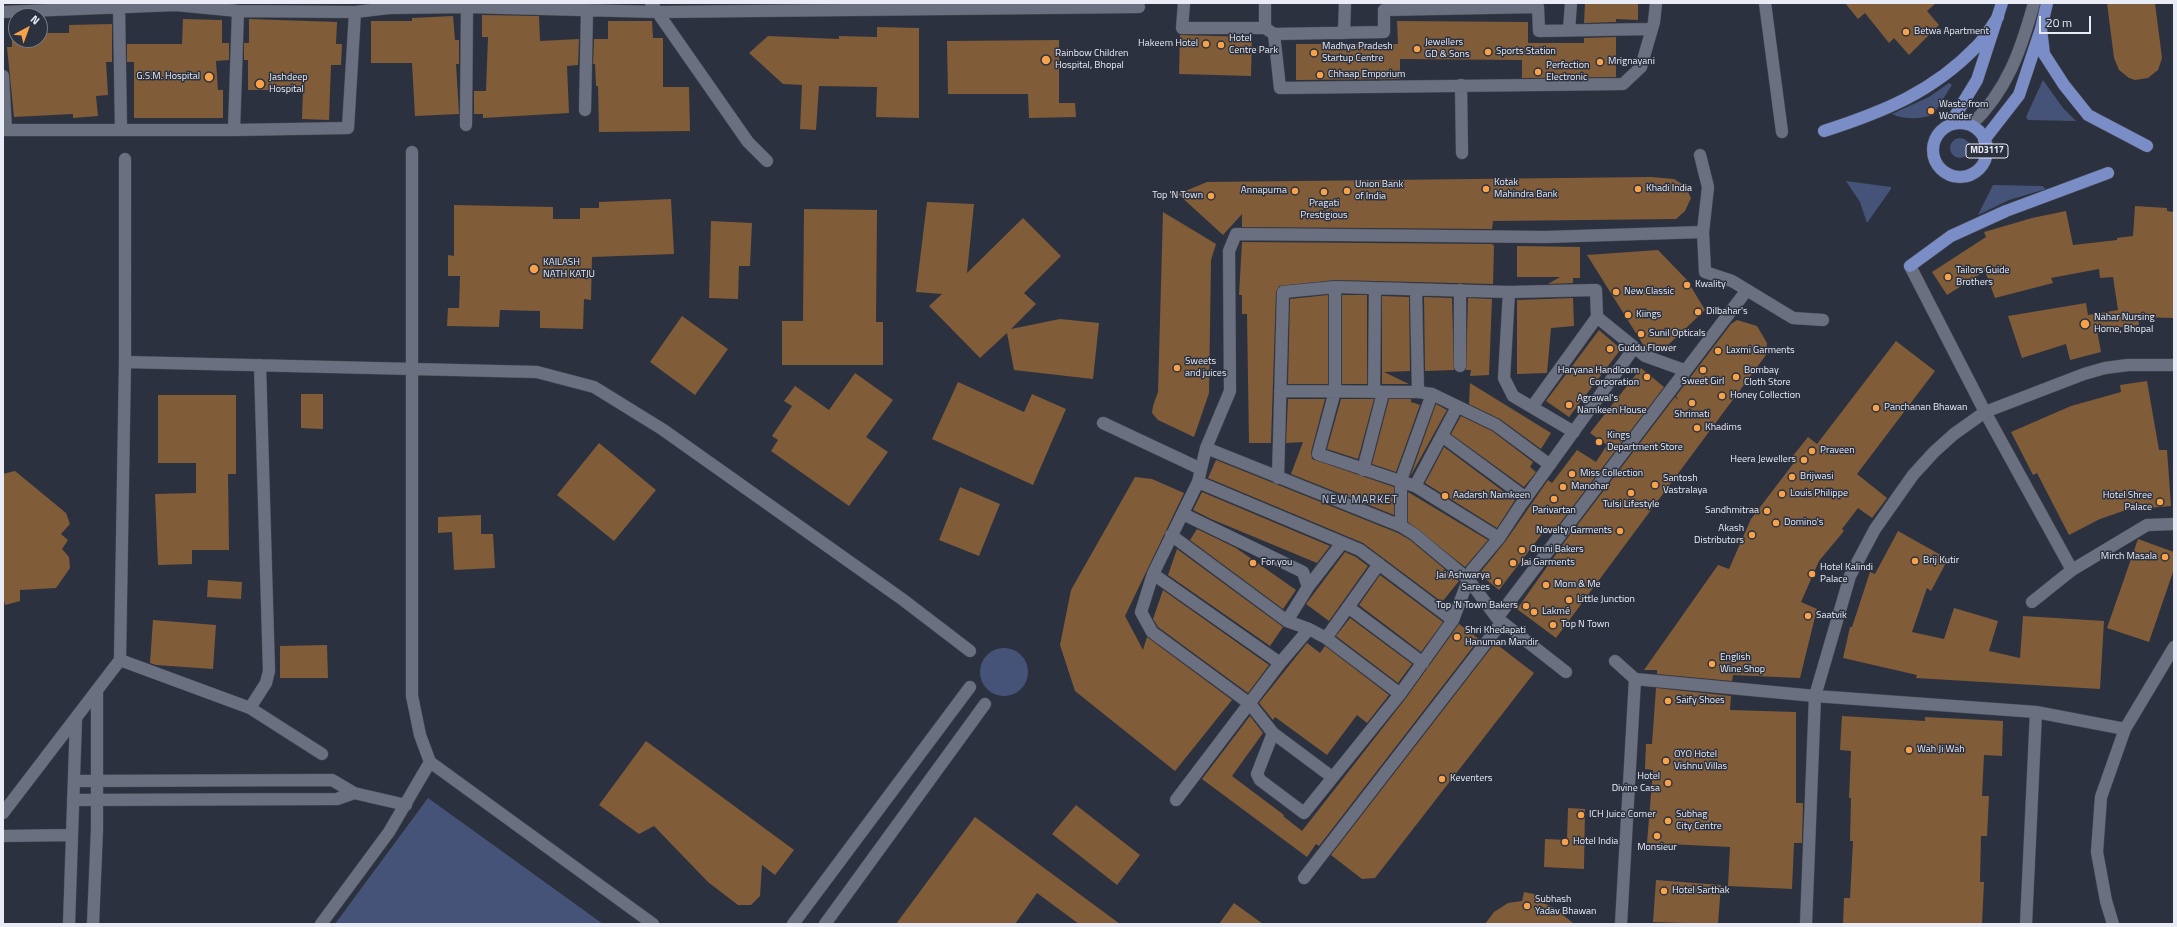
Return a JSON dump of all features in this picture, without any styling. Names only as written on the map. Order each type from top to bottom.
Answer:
[{"type":"main road","name":"MD3117","points":[[1971,125],[1980,132],[1984,140],[1987,151],[1984,161],[1978,170],[1969,175],[1958,177],[1948,174],[1939,167],[1932,148],[1938,134],[1950,124],[1977,80],[2002,3]]},
{"type":"main road","name":"MD3117","points":[[1984,140],[2019,95],[2041,29],[2047,3]]},
{"type":"main road","points":[[1824,130],[1897,105],[1920,92],[1949,72],[1978,46],[1998,17]]},
{"type":"main road","points":[[2041,29],[2044,54],[2064,85],[2088,115],[2147,146]]},
{"type":"main road","points":[[1950,124],[1961,122],[1971,125]]},
{"type":"main road","points":[[1910,266],[1951,236],[2006,211],[2108,173]]},
{"type":"street","points":[[1184,3],[1182,28],[1344,33],[1384,32],[1384,10],[1538,7],[1539,31],[1651,29]]},
{"type":"street","points":[[1266,3],[1269,31],[1280,88],[1623,84],[1641,67],[1654,22],[1656,3]]},
{"type":"street","points":[[1344,33],[1345,3]]},
{"type":"street","points":[[1569,30],[1570,3]]},
{"type":"street","points":[[1765,3],[1782,132]]},
{"type":"street","points":[[1971,125],[1985,112],[2009,77],[2024,38],[2034,3]]},
{"type":"street","points":[[3,12],[175,4],[238,11],[355,12],[389,6],[587,10],[857,6],[1139,7]]},
{"type":"street","points":[[119,7],[121,129]]},
{"type":"street","points":[[466,125],[467,7]]},
{"type":"street","points":[[654,8],[748,142],[767,161]]},
{"type":"street","points":[[585,110],[587,10]]},
{"type":"street","points":[[234,130],[238,11]]},
{"type":"street","points":[[3,76],[4,130],[234,130],[348,128],[355,12]]},
{"type":"street","points":[[1461,85],[1462,153]]},
{"type":"street","points":[[412,152],[412,696],[420,735],[430,762],[653,924]]},
{"type":"street","points":[[1700,155],[1708,187],[1703,232],[1705,272],[1732,281],[1793,318],[1823,320]]},
{"type":"street","points":[[3,813],[120,660],[125,362],[125,159]]},
{"type":"street","points":[[1332,777],[1273,733],[1250,704],[1152,632],[1141,612],[1153,574],[1198,482],[1206,448],[1230,391],[1229,251],[1236,234],[1546,237],[1703,232]]},
{"type":"street","points":[[1910,266],[1985,412],[2072,570]]},
{"type":"street","points":[[1278,478],[1283,292],[1335,287],[1375,290],[1460,290],[1509,292],[1596,290],[1597,317],[1532,407]]},
{"type":"street","points":[[1335,287],[1335,391],[1318,454],[1363,470],[1401,480],[1415,486],[1499,538]]},
{"type":"street","points":[[1363,470],[1378,393],[1375,290]]},
{"type":"street","points":[[1416,290],[1418,392]]},
{"type":"street","points":[[1460,290],[1460,366]]},
{"type":"street","points":[[1304,878],[1499,620],[1684,370],[1747,290]]},
{"type":"street","points":[[1509,292],[1504,378],[1513,396],[1574,432]]},
{"type":"street","points":[[1597,317],[1645,356],[1684,370]]},
{"type":"street","points":[[1273,733],[1257,774],[1260,780],[1304,813],[1400,694],[1453,620],[1472,570],[1499,538],[1634,348]]},
{"type":"street","points":[[125,362],[537,372],[594,387],[662,429],[889,590],[970,651]]},
{"type":"street","points":[[250,708],[266,683],[269,671],[260,365]]},
{"type":"street","points":[[1806,924],[1815,696],[1850,576],[1875,529],[1913,475],[1934,452],[1954,434],[1985,412],[2084,374],[2105,368],[2128,365],[2174,365]]},
{"type":"street","points":[[1280,391],[1378,393],[1418,392],[1432,394],[1496,425],[1550,465]]},
{"type":"street","points":[[1401,526],[1401,480],[1432,394]]},
{"type":"street","points":[[1415,486],[1457,407]]},
{"type":"street","points":[[1103,423],[1201,469]]},
{"type":"street","points":[[1442,436],[1526,498]]},
{"type":"street","points":[[1206,448],[1401,526],[1414,534],[1468,579],[1499,620],[1566,672]]},
{"type":"street","points":[[1198,482],[1360,550],[1453,620]]},
{"type":"street","points":[[1183,514],[1303,572],[1308,587]]},
{"type":"street","points":[[2032,602],[2072,570],[2147,525],[2174,524]]},
{"type":"street","points":[[1171,535],[1287,621],[1309,629],[1326,638],[1400,694]]},
{"type":"street","points":[[1287,621],[1308,587],[1342,543]]},
{"type":"street","points":[[1326,638],[1379,564]]},
{"type":"street","points":[[1153,574],[1280,663]]},
{"type":"street","points":[[1348,607],[1422,663]]},
{"type":"street","points":[[1176,800],[1280,663],[1309,629]]},
{"type":"street","points":[[2113,924],[2106,901],[2097,852],[2101,797],[2125,729],[2174,647]]},
{"type":"street","points":[[120,660],[250,708],[322,754]]},
{"type":"street","points":[[1615,661],[1635,679],[1815,696],[2036,712],[2125,729]]},
{"type":"street","points":[[1621,924],[1635,679]]},
{"type":"street","points":[[793,924],[970,687]]},
{"type":"street","points":[[93,924],[97,781],[96,692]]},
{"type":"street","points":[[825,924],[985,704]]},
{"type":"street","points":[[2026,924],[2036,712]]},
{"type":"street","points":[[69,924],[76,718]]},
{"type":"street","points":[[321,924],[406,805],[430,762]]},
{"type":"street","points":[[74,781],[332,780],[354,793],[406,805]]},
{"type":"street","points":[[73,800],[337,800],[354,793]]},
{"type":"street","points":[[3,836],[72,835]]},
{"type":"shaded area","points":[[2043,80],[2063,108],[2076,121],[2028,120],[2026,117]]},
{"type":"shaded area","points":[[1949,83],[1952,85],[1933,115],[1912,118],[1892,114],[1929,97]]},
{"type":"shaded area","points":[[1956,138],[1964,138],[1970,144],[1970,152],[1964,158],[1956,158],[1950,152],[1950,144]]},
{"type":"shaded area","points":[[1846,181],[1891,187],[1867,223],[1860,202]]},
{"type":"shaded area","points":[[1993,185],[2042,186],[2046,189],[2009,200],[1978,215]]},
{"type":"shaded area","points":[[999,648],[1009,648],[1021,655],[1028,667],[1028,677],[1021,689],[1009,696],[999,696],[991,692],[984,685],[980,677],[980,667],[984,659],[991,652]]},
{"type":"shaded area","points":[[428,798],[603,924],[335,924]]},
{"type":"building","points":[[1585,3],[1638,3],[1638,20],[1616,19],[1616,22],[1584,23]]},
{"type":"building","name":"Betwa Apartment","points":[[1845,3],[1936,3],[1927,11],[1939,25],[1909,55],[1894,38],[1889,43],[1865,13],[1858,19]]},
{"type":"building","points":[[2107,3],[2155,3],[2162,58],[2158,70],[2148,78],[2135,80],[2129,78],[2119,70],[2114,58]]},
{"type":"building","points":[[482,15],[539,16],[540,41],[579,39],[578,65],[567,66],[569,113],[483,118],[483,114],[474,114],[474,91],[486,91],[488,37],[482,37]]},
{"type":"building","points":[[453,16],[455,40],[459,40],[459,64],[456,64],[459,114],[415,116],[412,63],[371,63],[371,21],[412,21],[412,18]]},
{"type":"building","points":[[183,19],[222,20],[222,43],[229,43],[229,60],[216,61],[218,90],[223,90],[223,118],[134,118],[134,62],[127,62],[127,44],[182,44]]},
{"type":"building","points":[[249,19],[337,22],[336,44],[342,44],[341,65],[331,65],[329,120],[302,119],[303,90],[248,90],[248,60],[244,60],[244,43],[249,43]]},
{"type":"building","points":[[608,21],[652,21],[653,38],[663,38],[663,87],[689,87],[690,131],[599,132],[598,86],[596,86],[595,64],[593,64],[594,39],[608,39]]},
{"type":"building","points":[[1397,21],[1528,22],[1528,43],[1584,43],[1584,38],[1616,37],[1616,77],[1522,78],[1522,60],[1400,59],[1400,79],[1296,80],[1296,44],[1398,44]]},
{"type":"building","points":[[112,24],[112,62],[106,62],[108,95],[96,96],[98,116],[73,118],[73,114],[14,117],[7,47],[48,48],[48,33],[69,33],[69,25]]},
{"type":"building","points":[[877,27],[919,28],[919,118],[876,117],[877,87],[819,86],[816,130],[800,129],[802,85],[783,84],[749,53],[768,36],[839,39],[839,36],[877,37]]},
{"type":"building","points":[[1180,35],[1252,37],[1251,76],[1179,74]]},
{"type":"building","points":[[1059,40],[1059,103],[1075,103],[1076,117],[1029,118],[1028,94],[948,94],[947,41]]},
{"type":"building","points":[[1651,177],[1674,179],[1685,186],[1691,198],[1685,211],[1676,219],[1493,221],[1492,229],[1242,227],[1242,214],[1223,235],[1178,194],[1207,182]]},
{"type":"building","points":[[671,199],[674,254],[592,257],[591,300],[584,299],[583,329],[540,328],[540,311],[500,310],[499,327],[447,326],[448,308],[459,308],[460,276],[448,276],[448,255],[454,256],[454,205],[553,207],[553,219],[580,219],[580,208],[599,208],[599,202]]},
{"type":"building","points":[[927,202],[974,204],[967,273],[1023,218],[1061,256],[1024,293],[1036,304],[1011,329],[1060,319],[1099,323],[1093,379],[1014,370],[1007,333],[980,358],[929,306],[942,294],[916,292]]},
{"type":"building","points":[[2135,206],[2167,208],[2167,211],[2174,212],[2174,318],[2138,317],[2139,325],[2097,330],[2101,352],[2070,360],[2066,344],[2022,358],[2008,316],[2086,303],[2088,315],[2118,310],[2113,277],[2100,278],[2099,269],[2051,278],[2053,283],[1995,298],[1985,271],[1947,295],[1932,272],[1986,237],[1984,232],[2032,218],[2066,211],[2073,245],[2117,240],[2117,238],[2133,236]]},
{"type":"building","points":[[804,209],[877,210],[876,322],[883,322],[883,365],[782,365],[782,321],[803,321]]},
{"type":"building","points":[[1163,212],[1216,244],[1211,260],[1209,393],[1194,437],[1158,420],[1152,413],[1158,392]]},
{"type":"building","points":[[711,221],[752,223],[750,266],[739,266],[738,299],[709,298]]},
{"type":"building","points":[[1242,242],[1492,244],[1494,246],[1493,284],[1335,280],[1279,286],[1276,292],[1271,443],[1249,443],[1247,314],[1242,314],[1242,295],[1239,295]]},
{"type":"building","points":[[1517,246],[1580,247],[1580,278],[1573,278],[1573,283],[1548,284],[1560,277],[1517,277]]},
{"type":"building","points":[[1658,250],[1687,280],[1705,310],[1667,346],[1657,352],[1644,346],[1587,255]]},
{"type":"building","points":[[1328,295],[1328,384],[1288,384],[1290,299]]},
{"type":"building","points":[[1342,295],[1367,295],[1367,384],[1342,384]]},
{"type":"building","points":[[1382,296],[1409,297],[1410,371],[1384,372],[1409,384],[1382,384]]},
{"type":"building","points":[[1424,297],[1452,298],[1454,370],[1425,371]]},
{"type":"building","points":[[1468,298],[1492,299],[1489,375],[1470,376],[1471,370],[1466,370]]},
{"type":"building","points":[[1573,298],[1574,326],[1551,328],[1547,373],[1517,374],[1517,300]]},
{"type":"building","points":[[682,316],[728,349],[695,395],[650,362]]},
{"type":"building","points":[[1737,320],[1757,326],[1767,343],[1766,355],[1556,638],[1517,609],[1566,540],[1675,397],[1678,400],[1676,396],[1731,324]]},
{"type":"building","points":[[1599,330],[1621,349],[1569,417],[1546,401]]},
{"type":"building","points":[[1896,341],[1935,371],[1857,474],[1887,498],[1872,518],[1858,508],[1842,529],[1844,531],[1819,561],[1801,602],[1817,609],[1800,678],[1733,675],[1732,681],[1657,674],[1657,670],[1644,670],[1718,565],[1729,569],[1751,519],[1796,460],[1792,457],[1808,437],[1817,444]]},
{"type":"building","points":[[1641,368],[1664,387],[1554,531],[1548,526],[1499,590],[1479,574],[1505,542],[1548,480],[1552,483],[1577,450],[1596,462],[1607,445],[1590,433]]},
{"type":"building","points":[[855,373],[893,400],[866,437],[888,452],[849,506],[771,451],[778,440],[772,436],[792,406],[784,401],[795,386],[829,410]]},
{"type":"building","points":[[2147,381],[2159,450],[2167,450],[2171,506],[2126,510],[2100,519],[2069,535],[2037,473],[2033,475],[2011,432],[2071,406],[2121,392],[2120,385]]},
{"type":"building","points":[[958,382],[1024,412],[1032,394],[1066,409],[1033,485],[932,439]]},
{"type":"building","points":[[1470,383],[1551,433],[1541,449],[1500,419],[1469,404]]},
{"type":"building","points":[[301,394],[323,394],[323,429],[301,428]]},
{"type":"building","points":[[158,395],[236,395],[236,474],[228,474],[229,550],[192,550],[192,564],[158,565],[155,494],[196,493],[196,463],[158,463]]},
{"type":"building","points":[[1288,399],[1325,399],[1311,452],[1312,459],[1394,487],[1394,515],[1291,474],[1303,442],[1286,443]]},
{"type":"building","points":[[1341,399],[1374,399],[1358,459],[1327,449]]},
{"type":"building","points":[[1389,399],[1411,399],[1411,402],[1420,405],[1396,472],[1372,464]]},
{"type":"building","points":[[1436,404],[1447,410],[1410,477]]},
{"type":"building","points":[[1461,416],[1492,431],[1533,462],[1530,467],[1536,472],[1524,487],[1451,434]]},
{"type":"building","points":[[599,443],[656,490],[614,541],[557,495]]},
{"type":"building","points":[[1444,447],[1515,500],[1497,528],[1425,483]]},
{"type":"building","points":[[1216,460],[1398,533],[1410,540],[1459,581],[1442,602],[1363,543],[1208,478]]},
{"type":"building","points":[[15,471],[66,513],[70,524],[61,534],[68,540],[62,549],[69,557],[70,568],[56,588],[20,590],[20,601],[5,605],[3,596],[3,474]]},
{"type":"building","points":[[1135,477],[1152,479],[1184,493],[1125,616],[1143,650],[1147,637],[1232,700],[1175,771],[1075,691],[1060,645],[1071,590]]},
{"type":"building","points":[[960,487],[1000,504],[979,556],[939,540]]},
{"type":"building","points":[[1202,492],[1330,546],[1317,563],[1211,519],[1193,510]]},
{"type":"building","points":[[1408,492],[1488,540],[1465,567],[1408,522]]},
{"type":"building","points":[[481,515],[481,534],[493,534],[495,568],[454,570],[452,532],[438,533],[438,517]]},
{"type":"building","points":[[1197,529],[1236,548],[1296,590],[1283,609],[1190,540]]},
{"type":"building","points":[[1898,531],[1948,559],[1931,591],[1927,588],[1912,632],[1944,639],[1954,608],[1998,621],[1989,651],[2020,658],[2023,616],[2104,621],[2100,689],[1916,678],[1917,675],[1843,658],[1850,627],[1852,627],[1870,572],[1875,574]]},
{"type":"building","points":[[2138,539],[2174,552],[2174,569],[2149,642],[2107,628]]},
{"type":"building","points":[[1177,549],[1283,627],[1270,646],[1168,575]]},
{"type":"building","points":[[1345,552],[1356,557],[1368,566],[1329,621],[1306,604]]},
{"type":"building","points":[[1380,575],[1443,622],[1421,652],[1359,605]]},
{"type":"building","points":[[208,580],[242,582],[241,599],[207,597]]},
{"type":"building","points":[[1163,590],[1269,665],[1248,693],[1158,627],[1153,619]]},
{"type":"building","points":[[1350,618],[1412,664],[1398,683],[1336,636]]},
{"type":"building","points":[[153,620],[216,625],[213,669],[156,665],[150,663]]},
{"type":"building","points":[[1459,624],[1479,639],[1319,846],[1316,844],[1307,857],[1202,779],[1250,716],[1263,733],[1232,776],[1284,815],[1283,816],[1302,831],[1406,698]]},
{"type":"building","points":[[1307,643],[1320,653],[1325,646],[1389,695],[1367,723],[1357,715],[1327,755],[1275,717],[1273,720],[1259,703]]},
{"type":"building","points":[[1495,643],[1534,673],[1375,878],[1362,879],[1331,855]]},
{"type":"building","points":[[327,645],[328,678],[280,678],[280,646]]},
{"type":"building","points":[[1656,688],[1731,696],[1730,710],[1796,712],[1796,803],[1803,803],[1802,843],[1794,843],[1792,889],[1728,886],[1730,847],[1647,843],[1653,770],[1645,769],[1646,744],[1652,744]]},
{"type":"building","points":[[1842,716],[1925,721],[1925,717],[2003,721],[2002,756],[1984,755],[1982,796],[1989,796],[1987,836],[1981,836],[1980,882],[1984,882],[1982,924],[1843,924],[1844,898],[1850,898],[1853,841],[1850,841],[1851,798],[1849,798],[1851,751],[1840,750]]},
{"type":"building","points":[[646,741],[794,850],[775,875],[762,865],[760,896],[751,905],[738,905],[708,882],[654,826],[639,834],[599,805]]},
{"type":"building","points":[[1076,805],[1140,855],[1117,885],[1052,834]]},
{"type":"building","points":[[1568,808],[1585,809],[1584,869],[1544,867],[1545,839],[1567,840]]},
{"type":"building","points":[[975,817],[1120,924],[1079,924],[1037,893],[1015,924],[896,924]]},
{"type":"building","points":[[1656,880],[1721,885],[1718,924],[1653,922]]},
{"type":"building","name":"Subhash Yadav Bhawan","points":[[1524,892],[1544,896],[1543,903],[1555,908],[1574,924],[1485,924],[1494,912],[1508,903],[1522,901]]},
{"type":"building","points":[[1234,903],[1263,924],[1219,924]]},
{"type":"place","name":"Betwa Apartment","points":[[1906,32]]},
{"type":"place","name":"Hakeem Hotel","points":[[1206,44]]},
{"type":"place","name":"Hotel Centre Park","points":[[1221,45]]},
{"type":"place","name":"Jewellers GD & Sons","points":[[1417,49]]},
{"type":"place","name":"Sports Station","points":[[1488,52]]},
{"type":"place","name":"Madhya Pradesh Startup Centre","points":[[1314,53]]},
{"type":"place","name":"Rainbow Children Hospital, Bhopal","points":[[1046,60]]},
{"type":"place","name":"Mrignayani","points":[[1600,62]]},
{"type":"place","name":"Perfection Electronic","points":[[1538,72]]},
{"type":"place","name":"Chhaap Emporium","points":[[1320,75]]},
{"type":"place","name":"G.S.M. Hospital","points":[[209,77]]},
{"type":"place","name":"Jashdeep Hospital","points":[[260,84]]},
{"type":"place","name":"Waste from Wonder","points":[[1931,111]]},
{"type":"place","name":"Kotak Mahindra Bank","points":[[1486,189]]},
{"type":"place","name":"Khadi India","points":[[1638,189]]},
{"type":"place","name":"Annapurna","points":[[1295,191]]},
{"type":"place","name":"Union Bank of India","points":[[1347,191]]},
{"type":"place","name":"Pragati Prestigious","points":[[1324,192]]},
{"type":"place","name":"Top 'N Town","points":[[1211,196]]},
{"type":"place","name":"KAILASH NATH KATJU","points":[[534,269]]},
{"type":"place","name":"Tailors Guide Brothers","points":[[1948,277]]},
{"type":"place","name":"Kwality","points":[[1687,285]]},
{"type":"place","name":"New Classic","points":[[1616,292]]},
{"type":"place","name":"Dilbahar's","points":[[1698,312]]},
{"type":"place","name":"Kiings","points":[[1628,315]]},
{"type":"place","name":"Nahar Nursing Home, Bhopal","points":[[2085,324]]},
{"type":"place","name":"Sunil Opticals","points":[[1641,334]]},
{"type":"place","name":"Guddu Flower","points":[[1610,349]]},
{"type":"place","name":"Laxmi Garments","points":[[1718,351]]},
{"type":"place","name":"Sweets and juices","points":[[1177,368]]},
{"type":"place","name":"Sweet Girl","points":[[1703,370]]},
{"type":"place","name":"Haryana Handloom Corporation","points":[[1647,377]]},
{"type":"place","name":"Bombay Cloth Store","points":[[1736,377]]},
{"type":"place","name":"Honey Collection","points":[[1722,396]]},
{"type":"place","name":"Shrimati","points":[[1692,403]]},
{"type":"place","name":"Agrawal's Namkeen House","points":[[1569,405]]},
{"type":"place","name":"Panchanan Bhawan","points":[[1876,408]]},
{"type":"place","name":"Khadims","points":[[1697,428]]},
{"type":"place","name":"Kings Department Store","points":[[1599,442]]},
{"type":"place","name":"Praveen","points":[[1812,451]]},
{"type":"place","name":"Heera Jewellers","points":[[1804,460]]},
{"type":"place","name":"Miss Collection","points":[[1572,474]]},
{"type":"place","name":"Brijwasi","points":[[1792,477]]},
{"type":"place","name":"Santosh Vastralaya","points":[[1655,485]]},
{"type":"place","name":"Manohar","points":[[1563,487]]},
{"type":"place","name":"Tulsi Lifestyle","points":[[1631,493]]},
{"type":"place","name":"Louis Philippe","points":[[1782,494]]},
{"type":"place","name":"Aadarsh Namkeen","points":[[1445,496]]},
{"type":"place","name":"Parivartan","points":[[1554,499]]},
{"type":"place","name":"Hotel Shree Palace","points":[[2160,502]]},
{"type":"place","name":"Sandhmitraa","points":[[1767,511]]},
{"type":"place","name":"Domino's","points":[[1776,523]]},
{"type":"place","name":"Novelty Garments","points":[[1620,531]]},
{"type":"place","name":"Akash Distributors","points":[[1752,535]]},
{"type":"place","name":"Omni Bakers","points":[[1522,550]]},
{"type":"place","name":"Mirch Masala","points":[[2165,557]]},
{"type":"place","name":"Brij Kutir","points":[[1915,561]]},
{"type":"place","name":"For you","points":[[1253,563]]},
{"type":"place","name":"Jai Garments","points":[[1513,563]]},
{"type":"place","name":"Hotel Kalindi Palace","points":[[1812,574]]},
{"type":"place","name":"Jai Ashwarya Sarees","points":[[1498,582]]},
{"type":"place","name":"Mom & Me","points":[[1546,585]]},
{"type":"place","name":"Little Junction","points":[[1569,600]]},
{"type":"place","name":"Top 'N Town Bakers","points":[[1526,606]]},
{"type":"place","name":"Lakmé","points":[[1534,612]]},
{"type":"place","name":"Saatvik","points":[[1808,616]]},
{"type":"place","name":"Top N Town","points":[[1553,625]]},
{"type":"place","name":"Shri Khedapati Hanuman Mandir","points":[[1457,637]]},
{"type":"place","name":"English Wine Shop","points":[[1712,664]]},
{"type":"place","name":"Saify Shoes","points":[[1668,701]]},
{"type":"place","name":"Wah Ji Wah","points":[[1909,750]]},
{"type":"place","name":"OYO Hotel Vishnu Villas","points":[[1666,761]]},
{"type":"place","name":"Keventers","points":[[1442,779]]},
{"type":"place","name":"Hotel Divine Casa","points":[[1668,783]]},
{"type":"place","name":"ICH Juice Corner","points":[[1581,815]]},
{"type":"place","name":"Subhag City Centre","points":[[1668,821]]},
{"type":"place","name":"Monsieur","points":[[1657,836]]},
{"type":"place","name":"Hotel India","points":[[1565,842]]},
{"type":"place","name":"Hotel Sarthak","points":[[1664,891]]},
{"type":"place","name":"Subhash Yadav Bhawan","points":[[1527,906]]},
{"type":"district","name":"NEW MARKET","points":[[1360,500]]}]
